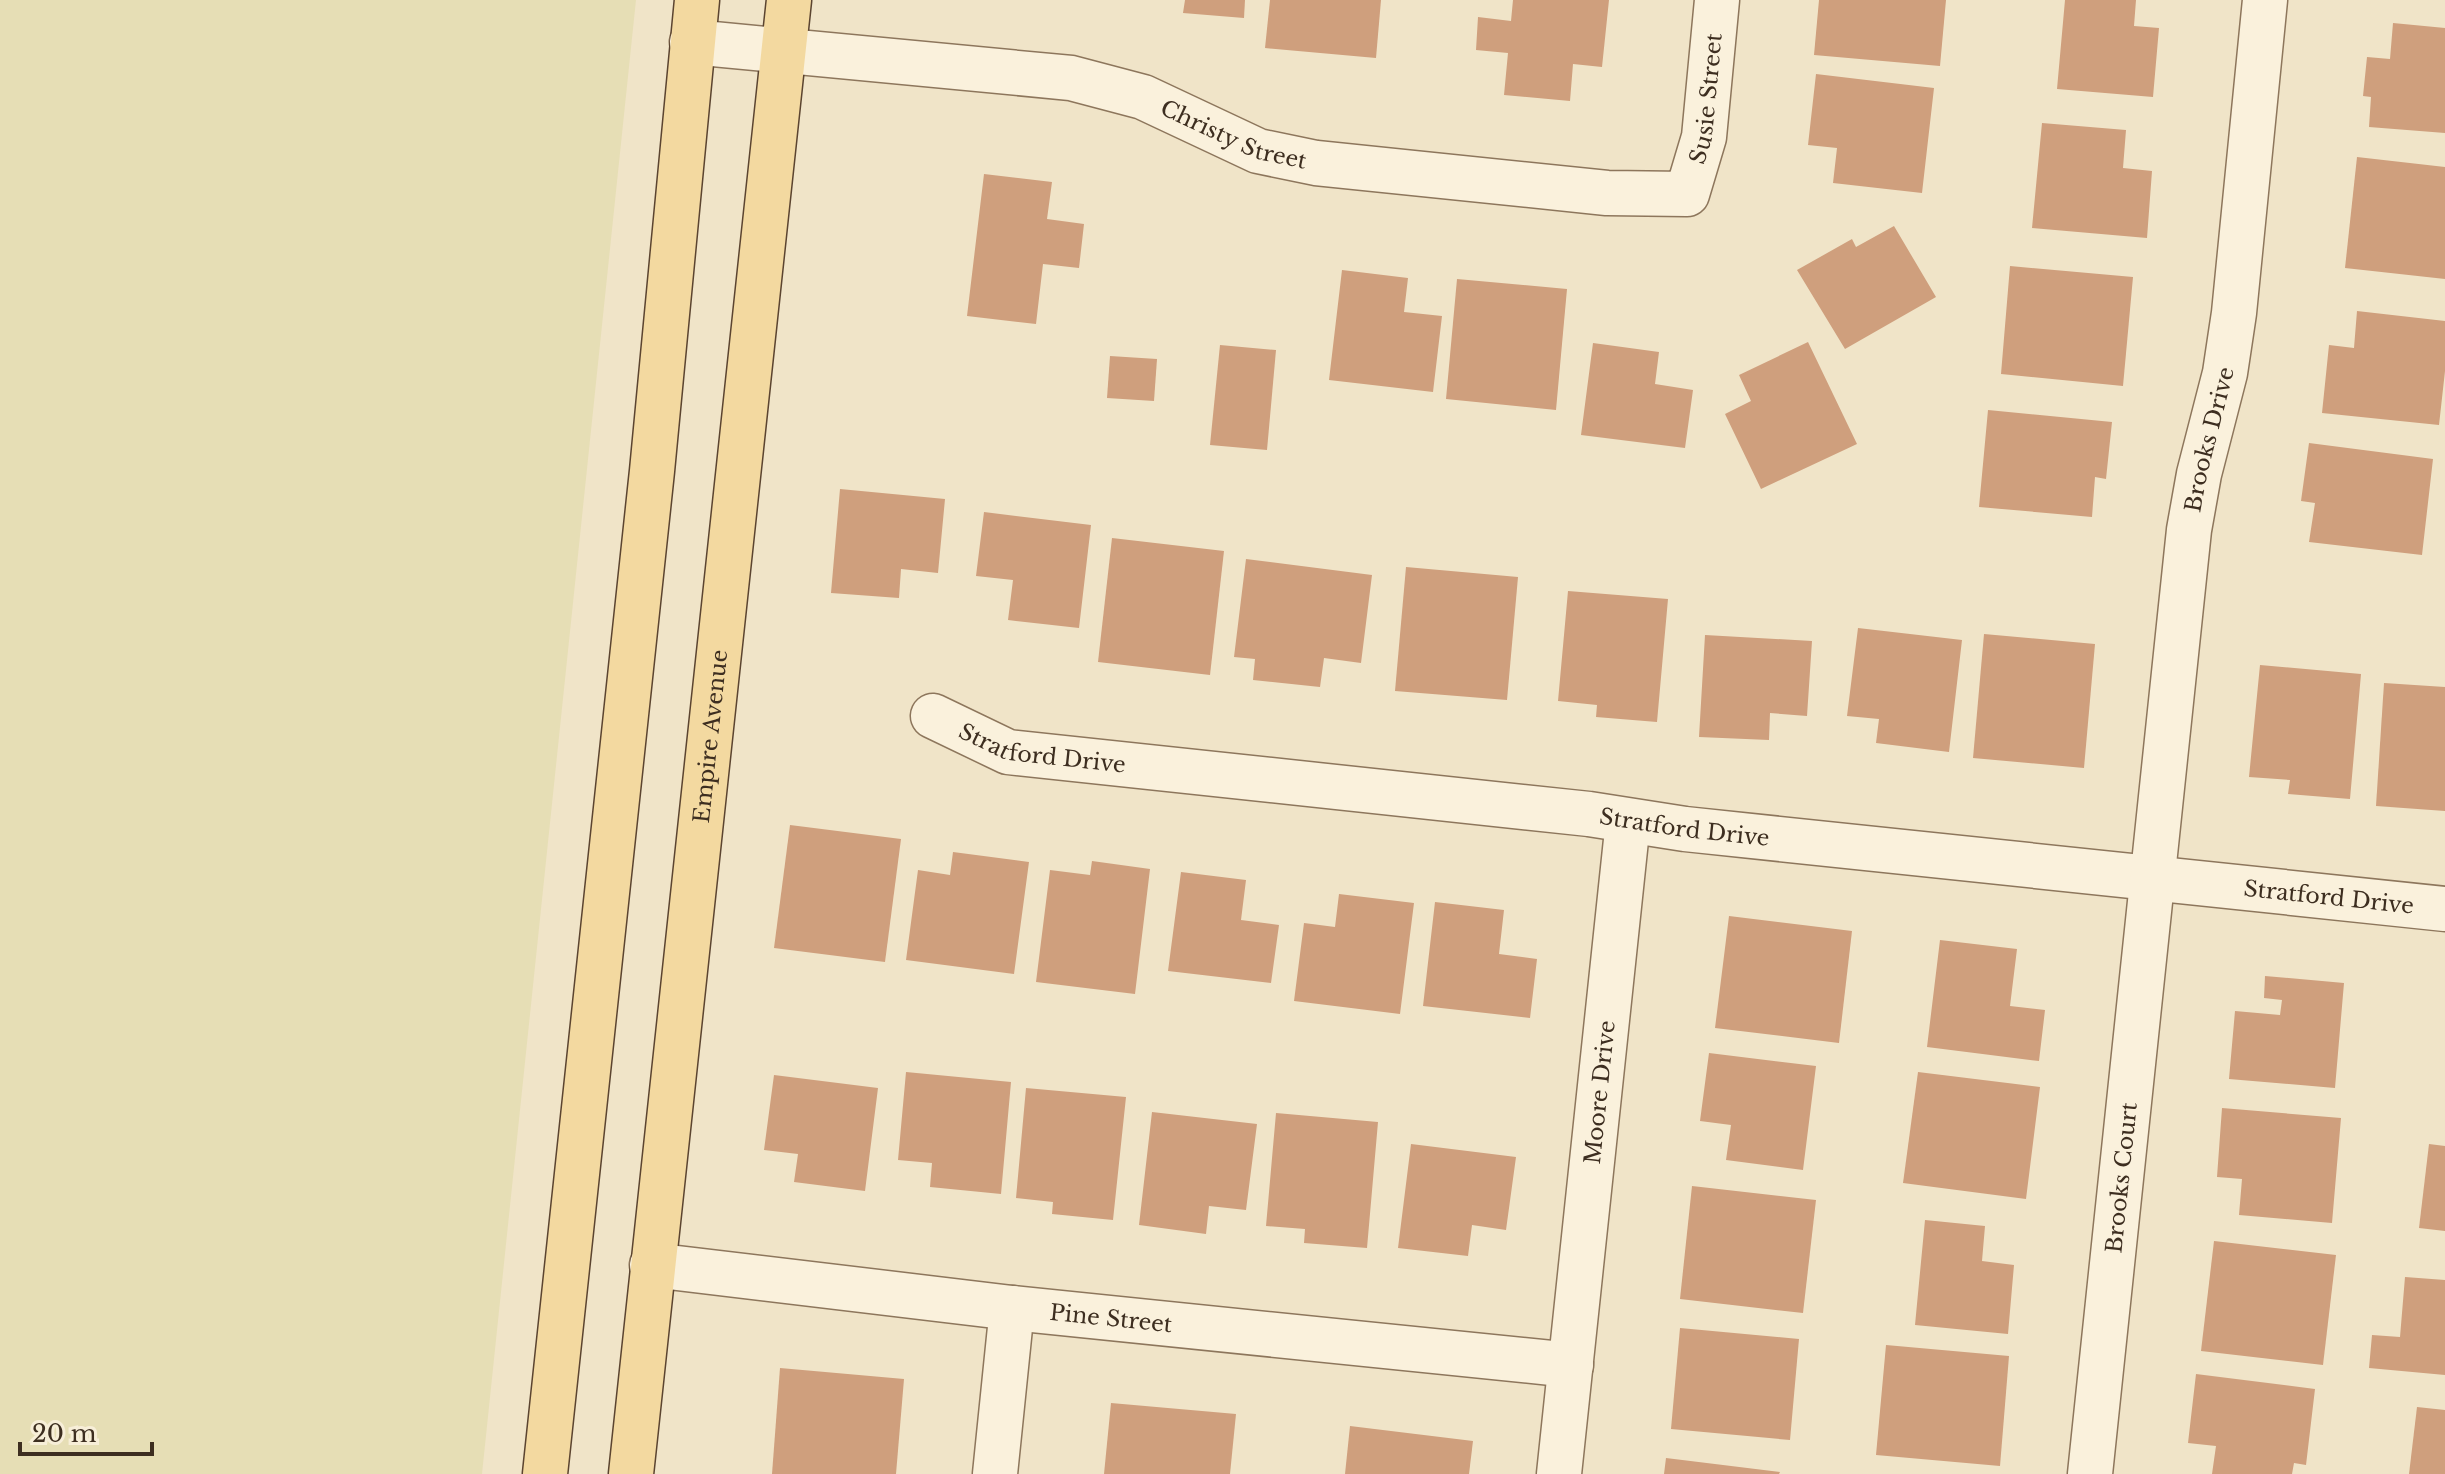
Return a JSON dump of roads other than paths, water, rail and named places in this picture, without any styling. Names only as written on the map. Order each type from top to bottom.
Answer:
[{"type":"main road","name":"Empire Avenue","points":[[631,1474],[789,0]]},
{"type":"main road","points":[[545,1474],[649,502],[695,21]]},
{"type":"street","name":"Susie Street","points":[[1687,194],[1704,137],[1717,0]]},
{"type":"street","name":"Brooks Drive","points":[[2152,879],[2189,530],[2199,474],[2225,373],[2234,313],[2265,0]]},
{"type":"street","name":"Christy Street","points":[[695,21],[784,51],[1071,78],[1143,97],[1258,151],[1316,163],[1607,193],[1687,194]]},
{"type":"street","name":"Stratford Drive","points":[[933,716],[1008,752],[2445,909]]},
{"type":"street","name":"Moore Drive","points":[[1559,1474],[1628,821]]},
{"type":"street","name":"Brooks Court","points":[[2090,1474],[2152,879]]},
{"type":"street","name":"Pine Street","points":[[652,1265],[1012,1308],[1571,1365]]},
{"type":"street","points":[[995,1474],[1012,1308]]}]
